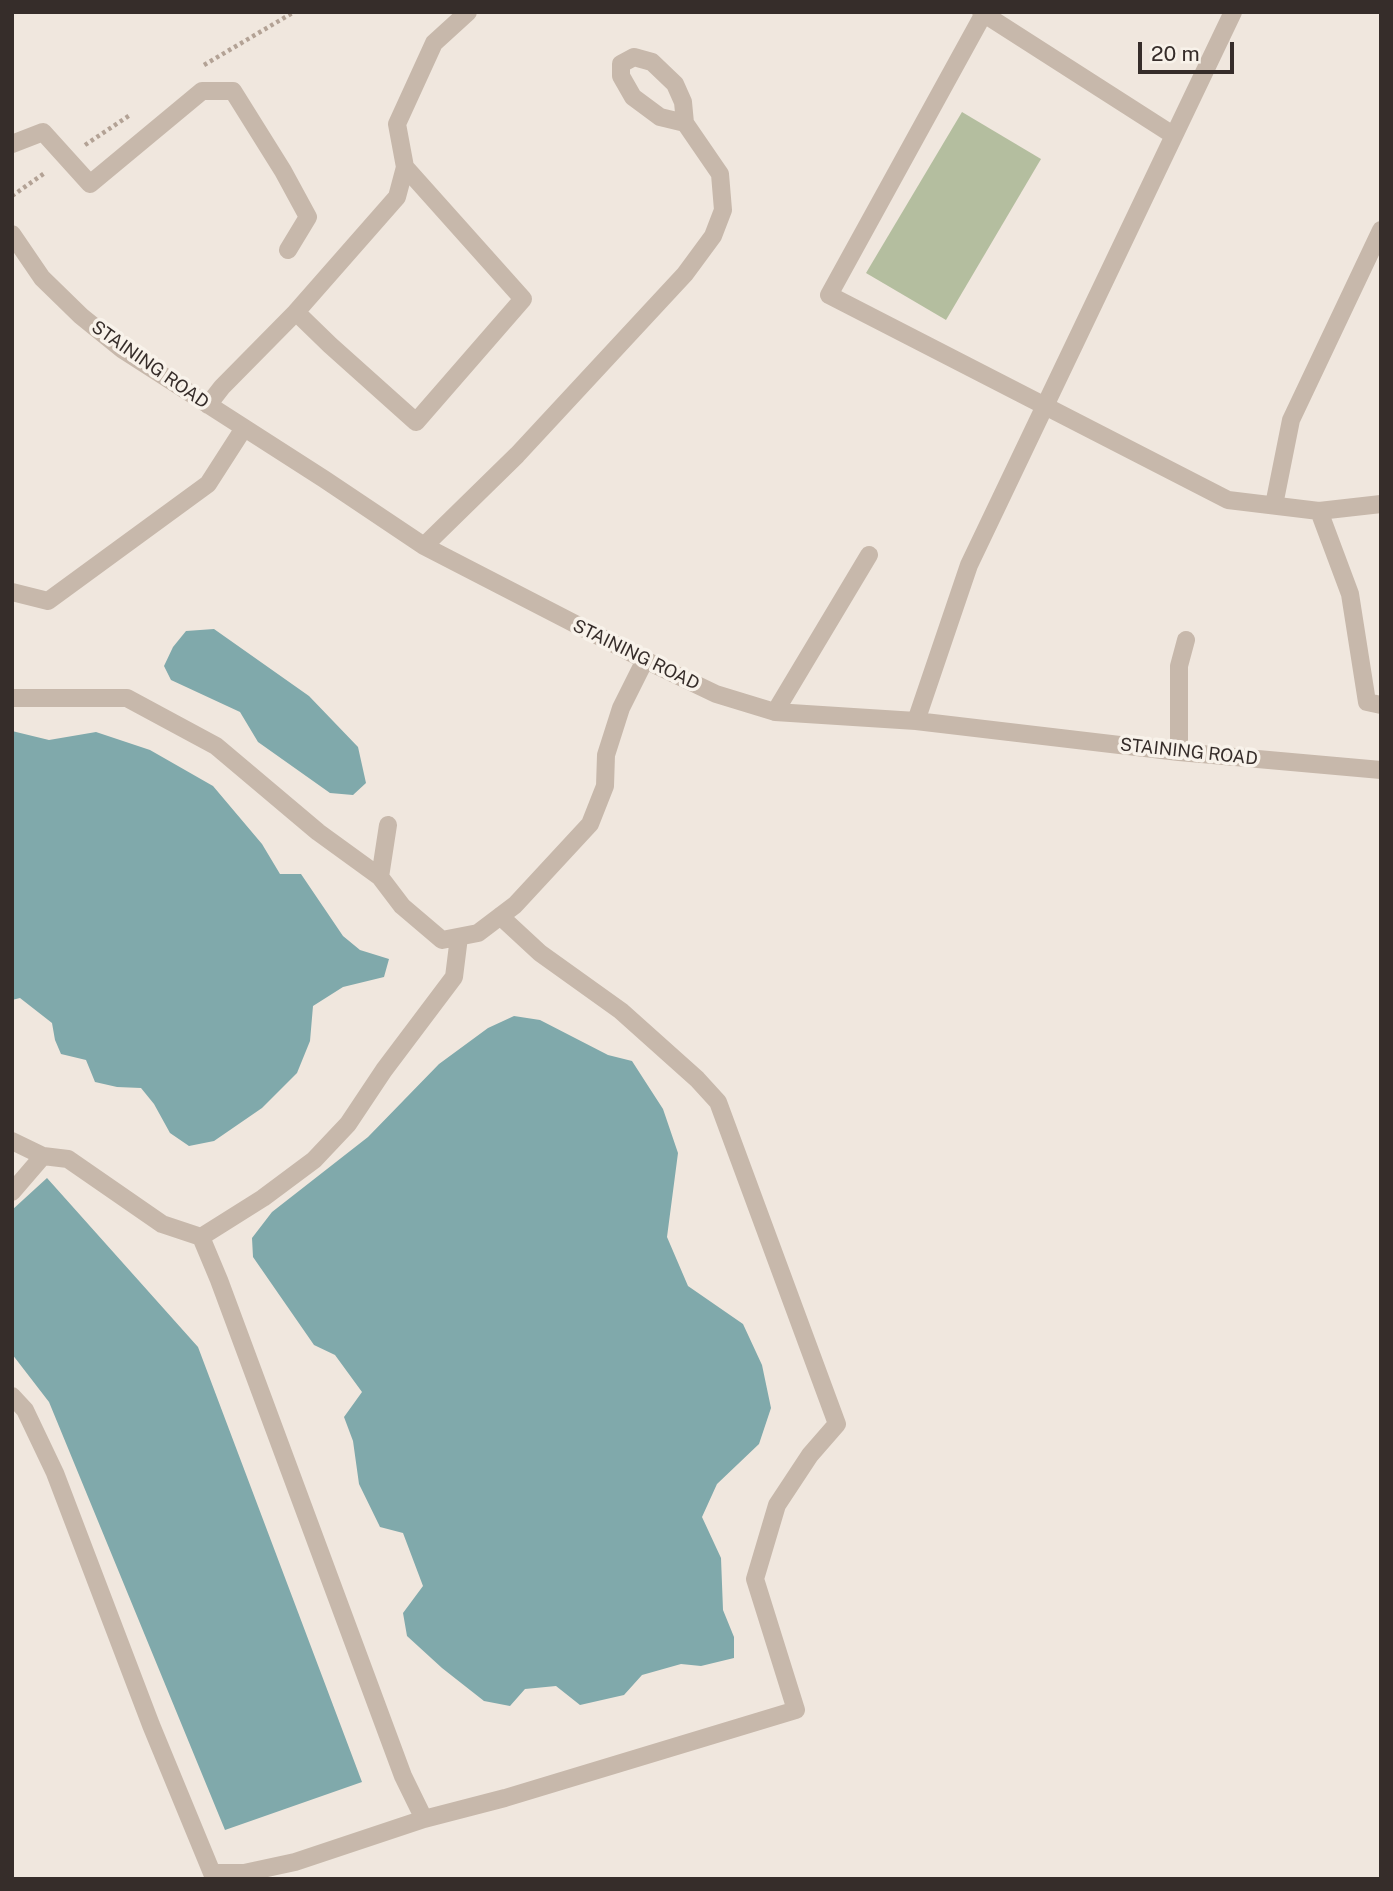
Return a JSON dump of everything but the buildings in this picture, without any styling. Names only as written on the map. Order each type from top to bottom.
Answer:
[{"type":"street","points":[[208,405],[222,387],[296,312],[397,197],[405,167],[397,124],[434,43],[468,12]]},
{"type":"street","points":[[916,721],[969,565],[1233,12]]},
{"type":"street","points":[[1173,135],[982,14],[829,295],[1228,500],[1319,511],[1381,504]]},
{"type":"street","points":[[12,144],[43,132],[90,184],[202,91],[233,91],[283,171],[307,217],[288,250]]},
{"type":"street","points":[[424,546],[545,425],[685,275],[713,236],[723,210],[720,174],[685,122]]},
{"type":"street","points":[[296,312],[416,422],[523,299],[405,167]]},
{"type":"street","points":[[1274,505],[1291,420],[1381,230]]},
{"type":"street","name":"STAINING ROAD","points":[[12,234],[41,278],[81,316],[123,350],[424,546],[716,694],[775,712],[916,721],[1179,752],[1381,770]]},
{"type":"street","points":[[12,592],[48,601],[208,484],[244,428]]},
{"type":"street","points":[[1319,511],[1350,594],[1367,702],[1381,705]]},
{"type":"street","points":[[775,712],[869,555]]},
{"type":"street","points":[[1179,752],[1179,666],[1186,640]]},
{"type":"street","points":[[12,698],[127,698],[216,746],[318,832],[380,877],[402,906],[442,940],[478,933],[500,916],[514,905],[590,824],[605,786],[606,755],[621,708],[645,660]]},
{"type":"street","points":[[380,877],[388,825]]},
{"type":"street","points":[[12,1396],[24,1410],[55,1473],[151,1725],[212,1873],[244,1873],[295,1862],[424,1819],[505,1798],[796,1710],[755,1579],[777,1505],[810,1455],[837,1424],[718,1102],[697,1079],[621,1011],[540,953],[500,916]]},
{"type":"street","points":[[201,1237],[263,1198],[314,1160],[348,1124],[384,1070],[454,977],[459,937]]},
{"type":"street","points":[[12,1141],[43,1156],[68,1159],[162,1224],[201,1237],[398,1763],[424,1819]]},
{"type":"street","points":[[12,1192],[43,1156]]},
{"type":"green space","points":[[962,112],[1041,159],[946,320],[866,273]]},
{"type":"water","points":[[214,629],[309,696],[358,747],[366,783],[353,795],[330,793],[258,742],[240,712],[171,680],[164,666],[173,647],[186,631]]},
{"type":"water","points":[[12,731],[49,740],[96,732],[150,750],[213,786],[262,844],[280,874],[301,874],[343,936],[360,950],[389,959],[384,977],[343,987],[313,1006],[310,1041],[297,1073],[262,1108],[214,1141],[189,1146],[170,1133],[154,1104],[141,1088],[117,1087],[95,1082],[86,1060],[61,1054],[52,1023],[20,998],[12,1000]]},
{"type":"water","points":[[514,1016],[540,1020],[608,1055],[632,1061],[663,1109],[678,1153],[667,1237],[688,1286],[743,1324],[762,1365],[771,1408],[759,1444],[717,1484],[702,1517],[721,1558],[723,1610],[734,1637],[734,1658],[701,1666],[681,1664],[642,1675],[624,1695],[580,1705],[556,1686],[525,1689],[510,1706],[484,1701],[407,1636],[403,1613],[423,1586],[403,1533],[380,1527],[359,1484],[353,1441],[344,1417],[362,1392],[335,1355],[314,1345],[253,1257],[252,1238],[272,1212],[368,1137],[439,1064],[488,1028]]},
{"type":"water","points":[[47,1178],[198,1347],[362,1782],[225,1830],[49,1402],[12,1354],[12,1210]]}]
